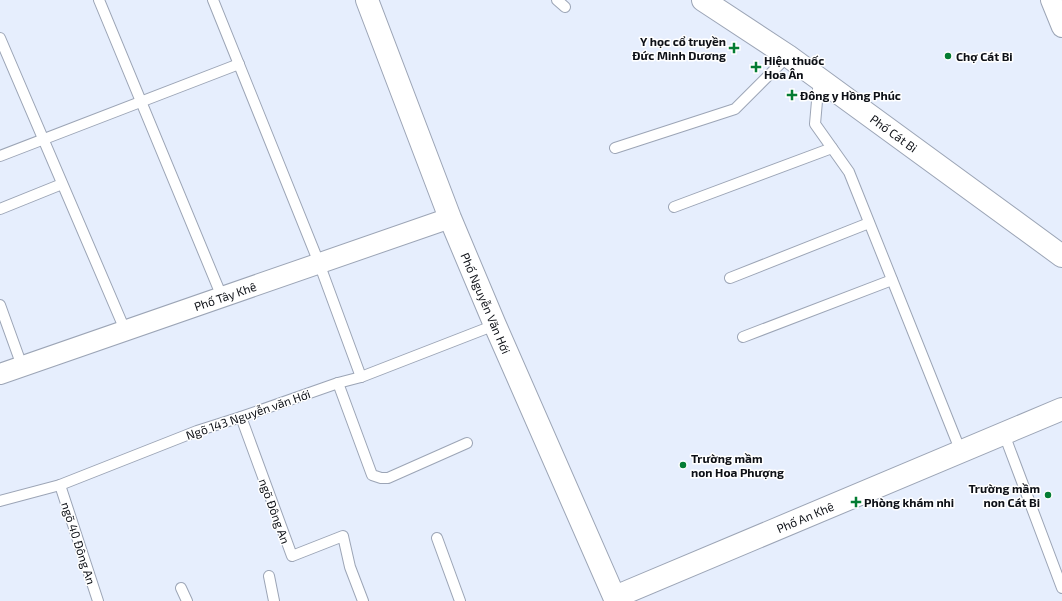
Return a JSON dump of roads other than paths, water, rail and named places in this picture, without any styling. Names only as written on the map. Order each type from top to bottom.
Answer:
[{"type":"street","name":"Phố Nguyễn Văn Hới","points":[[367,0],[450,218],[611,600]]},
{"type":"street","points":[[1051,0],[1062,27]]},
{"type":"street","name":"Phố Cát Bi","points":[[707,1],[819,78],[1062,256]]},
{"type":"street","name":"Phố Tây Khê","points":[[0,374],[450,218]]},
{"type":"street","name":"Phố An Khê","points":[[611,600],[1062,409]]},
{"type":"lane","points":[[99,0],[222,297]]},
{"type":"lane","points":[[213,0],[319,263],[361,377]]},
{"type":"lane","points":[[0,38],[125,330]]},
{"type":"lane","points":[[615,148],[736,110],[788,56]]},
{"type":"lane","points":[[0,156],[239,64]]},
{"type":"lane","points":[[819,78],[815,124],[849,172],[961,452]]},
{"type":"lane","points":[[674,207],[832,148]]},
{"type":"lane","points":[[0,209],[31,198],[62,184]]},
{"type":"lane","points":[[730,278],[869,223]]},
{"type":"lane","points":[[743,336],[892,280]]},
{"type":"lane","points":[[0,305],[22,366]]},
{"type":"lane","name":"Ngõ 143 Nguyễn văn Hới","points":[[0,501],[60,485],[197,431],[338,383],[361,377],[495,325]]},
{"type":"lane","points":[[338,383],[372,475],[381,478],[388,478],[467,443]]},
{"type":"lane","name":"ngõ Đông An","points":[[241,417],[292,556],[344,536],[350,567],[363,601]]},
{"type":"lane","points":[[1004,434],[1062,588]]},
{"type":"lane","name":"ngõ 40 Đông An","points":[[60,485],[98,601]]},
{"type":"lane","points":[[437,538],[460,601]]},
{"type":"lane","points":[[269,576],[274,601]]},
{"type":"lane","points":[[181,588],[187,601]]},
{"type":"place","name":"Y học cổ truyền Đức Minh Dương","points":[[734,48]]},
{"type":"place","name":"Chợ Cát Bi","points":[[948,56]]},
{"type":"place","name":"Hiệu thuốc Hoa Ân","points":[[756,67]]},
{"type":"place","name":"Đông y Hồng Phúc","points":[[792,95]]},
{"type":"place","name":"Trường mầm non Hoa Phượng","points":[[683,465]]},
{"type":"place","name":"Trường mầm non Cát Bi","points":[[1048,495]]},
{"type":"place","name":"Phòng khám nhi","points":[[856,502]]}]
